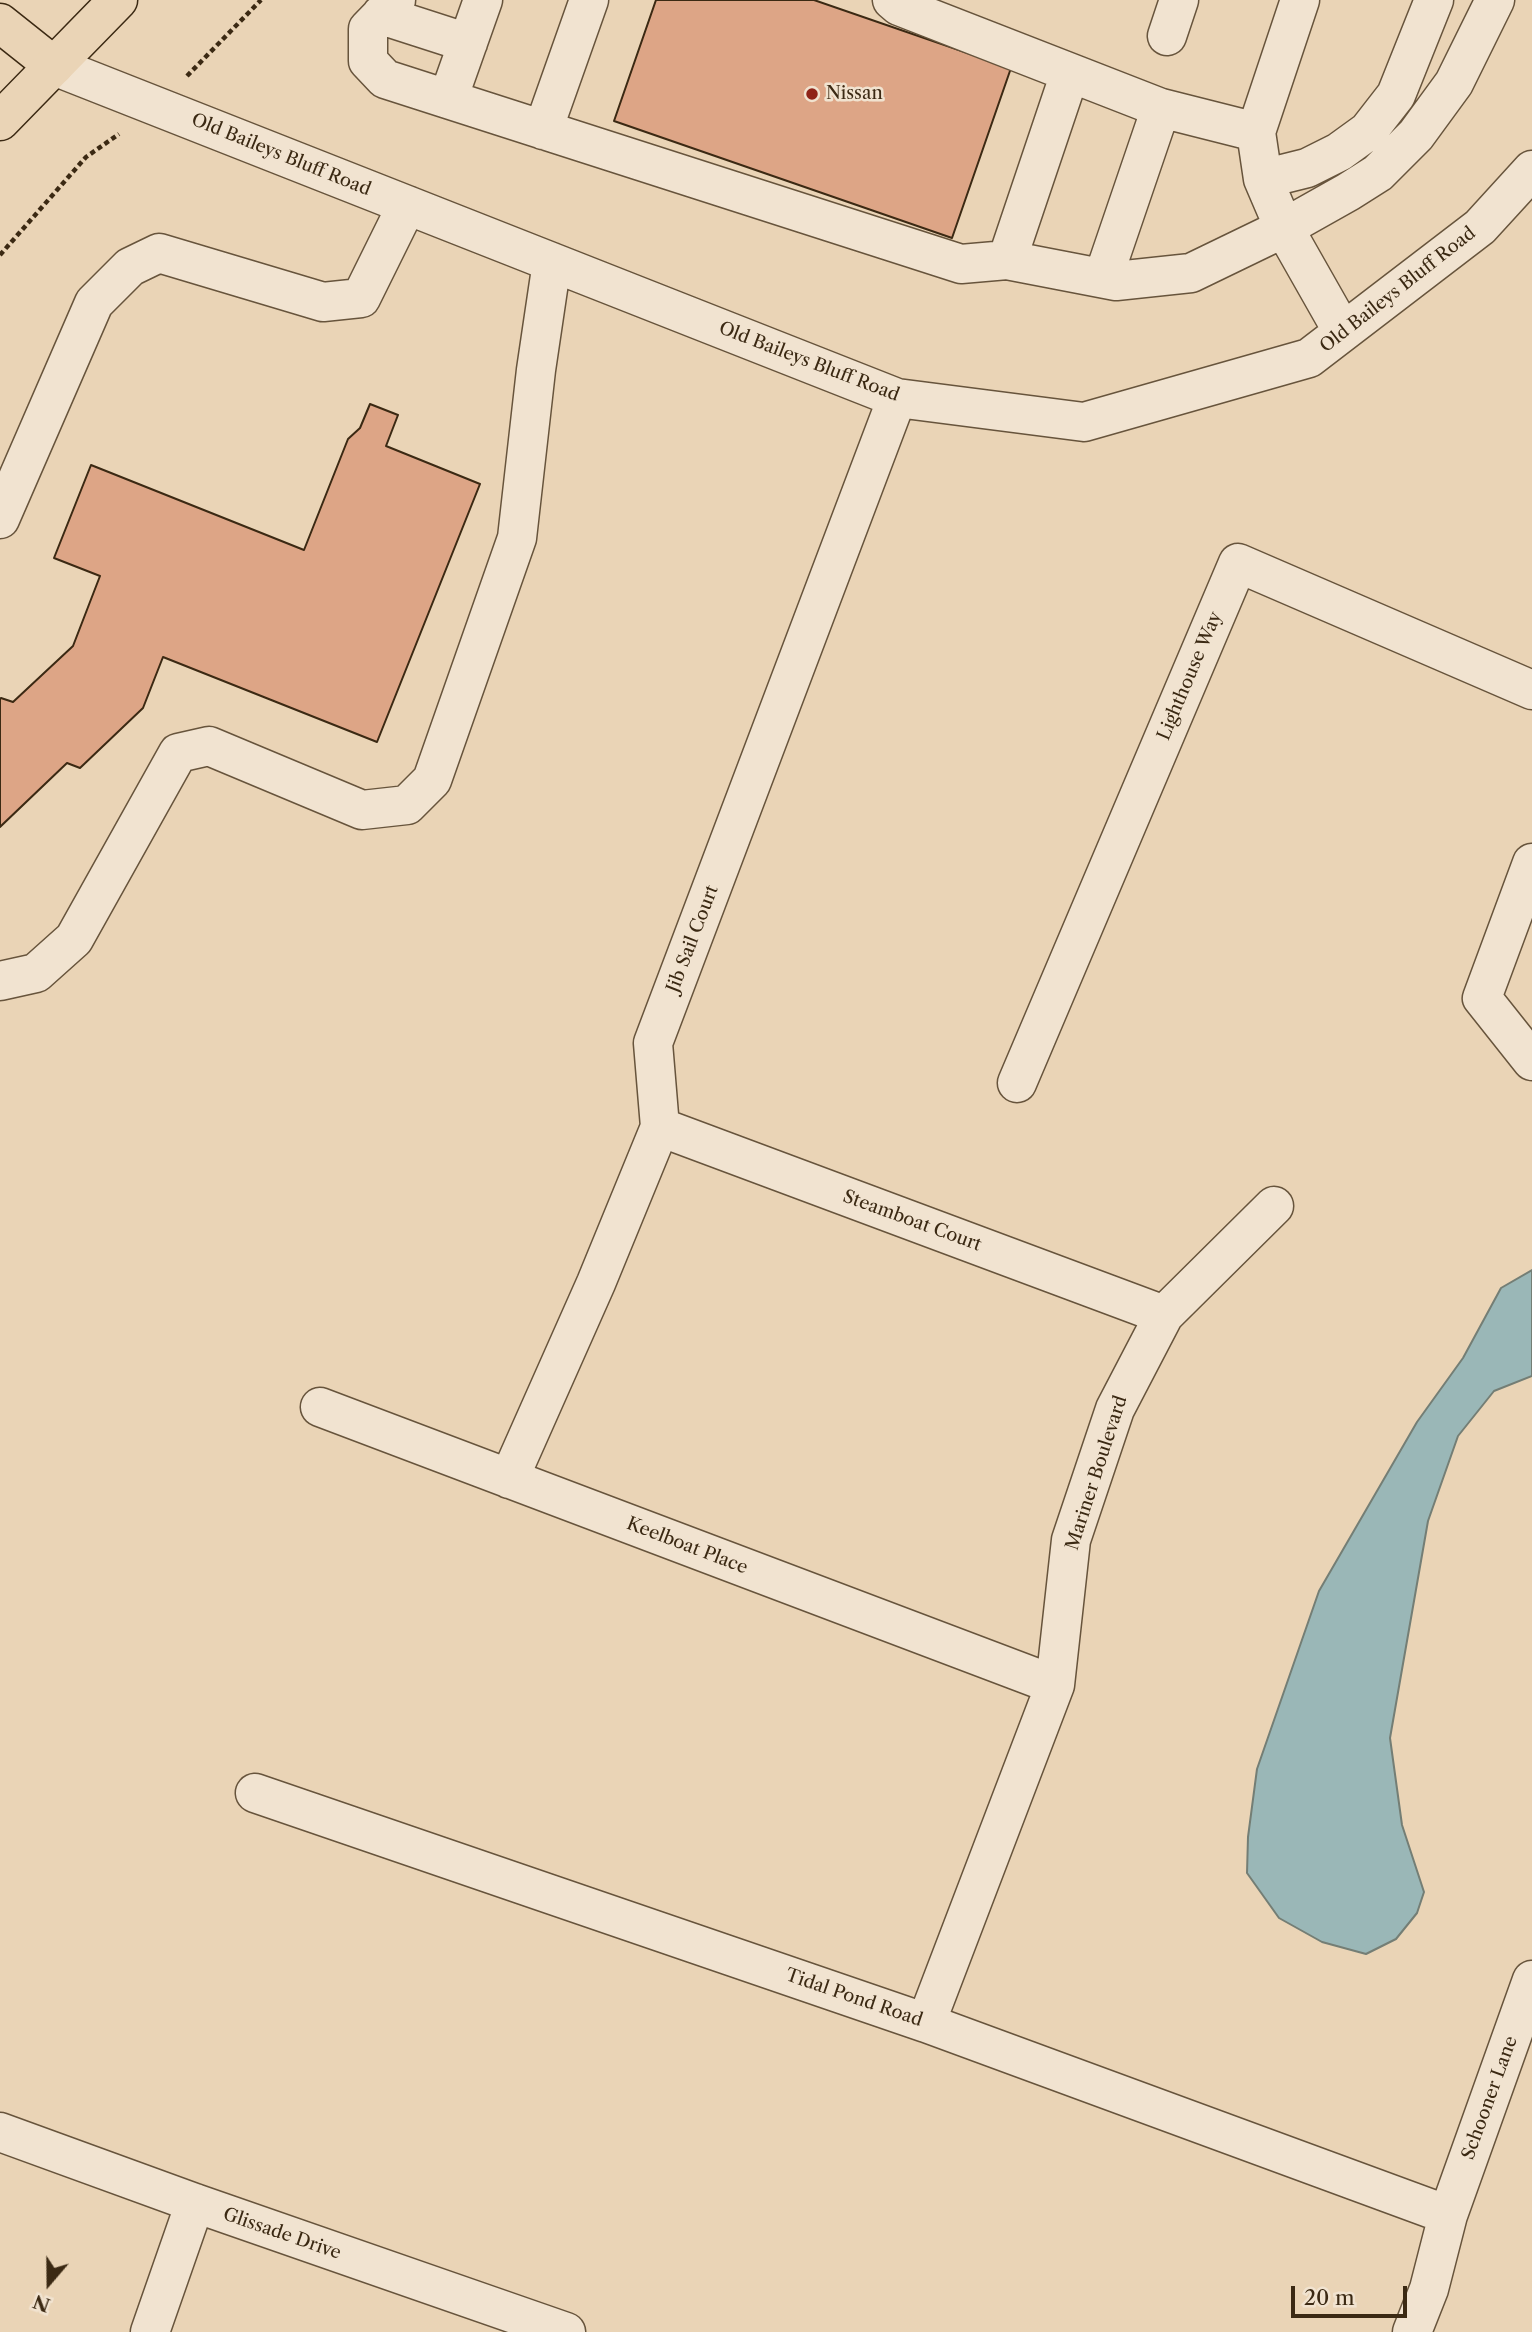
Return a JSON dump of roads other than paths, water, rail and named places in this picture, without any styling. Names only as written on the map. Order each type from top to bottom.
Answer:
[{"type":"main road","points":[[0,121],[118,0]]},
{"type":"main road","points":[[0,23],[54,66]]},
{"type":"main road","points":[[0,55],[54,66]]},
{"type":"street","points":[[448,99],[483,0]]},
{"type":"street","points":[[543,130],[589,0]]},
{"type":"street","points":[[892,0],[899,6],[1161,108],[1256,132]]},
{"type":"street","points":[[1167,36],[1179,0]]},
{"type":"street","points":[[1300,0],[1256,132],[1264,179],[1284,228],[1343,332]]},
{"type":"street","points":[[1264,179],[1307,168],[1339,152],[1368,131],[1396,95],[1434,0]]},
{"type":"street","points":[[468,43],[388,8],[368,29],[368,61],[385,79],[961,264],[1007,260],[1116,281],[1191,273],[1284,228],[1378,173],[1416,135],[1454,83],[1495,0]]},
{"type":"street","name":"Old Baileys Bluff Road","points":[[54,66],[897,398],[1084,422],[1309,358],[1480,227],[1532,170]]},
{"type":"street","points":[[1007,260],[1070,73]]},
{"type":"street","points":[[1103,278],[1161,108]]},
{"type":"street","points":[[0,519],[94,303],[130,267],[159,253],[323,303],[361,298],[407,205]]},
{"type":"street","points":[[0,981],[36,973],[74,939],[178,753],[209,746],[362,810],[407,805],[432,780],[517,538],[536,370],[552,262]]},
{"type":"street","name":"Jib Sail Court","points":[[509,1479],[596,1283],[660,1127],[653,1043],[897,398]]},
{"type":"street","name":"Lighthouse Way","points":[[1017,1083],[1238,563],[1532,690]]},
{"type":"street","points":[[1532,863],[1482,998],[1532,1061]]},
{"type":"street","name":"Steamboat Court","points":[[660,1127],[1164,1315]]},
{"type":"street","name":"Mariner Boulevard","points":[[926,2023],[1055,1685],[1071,1540],[1115,1409],[1164,1315],[1274,1206]]},
{"type":"street","name":"Keelboat Place","points":[[320,1407],[1055,1685]]},
{"type":"street","name":"Tidal Pond Road","points":[[255,1793],[926,2023],[1448,2215]]},
{"type":"street","name":"Schooner Lane","points":[[1412,2332],[1429,2289],[1448,2215],[1532,1980]]},
{"type":"street","name":"Glissade Drive","points":[[0,2132],[565,2332]]},
{"type":"street","points":[[150,2332],[195,2203]]},
{"type":"water","points":[[1532,1270],[1532,1376],[1494,1391],[1458,1436],[1428,1521],[1390,1738],[1402,1825],[1424,1892],[1417,1913],[1396,1939],[1366,1954],[1322,1942],[1279,1918],[1247,1873],[1248,1837],[1257,1769],[1319,1591],[1417,1422],[1463,1358],[1501,1288]]},
{"type":"place","name":"Nissan","points":[[812,94]]}]
